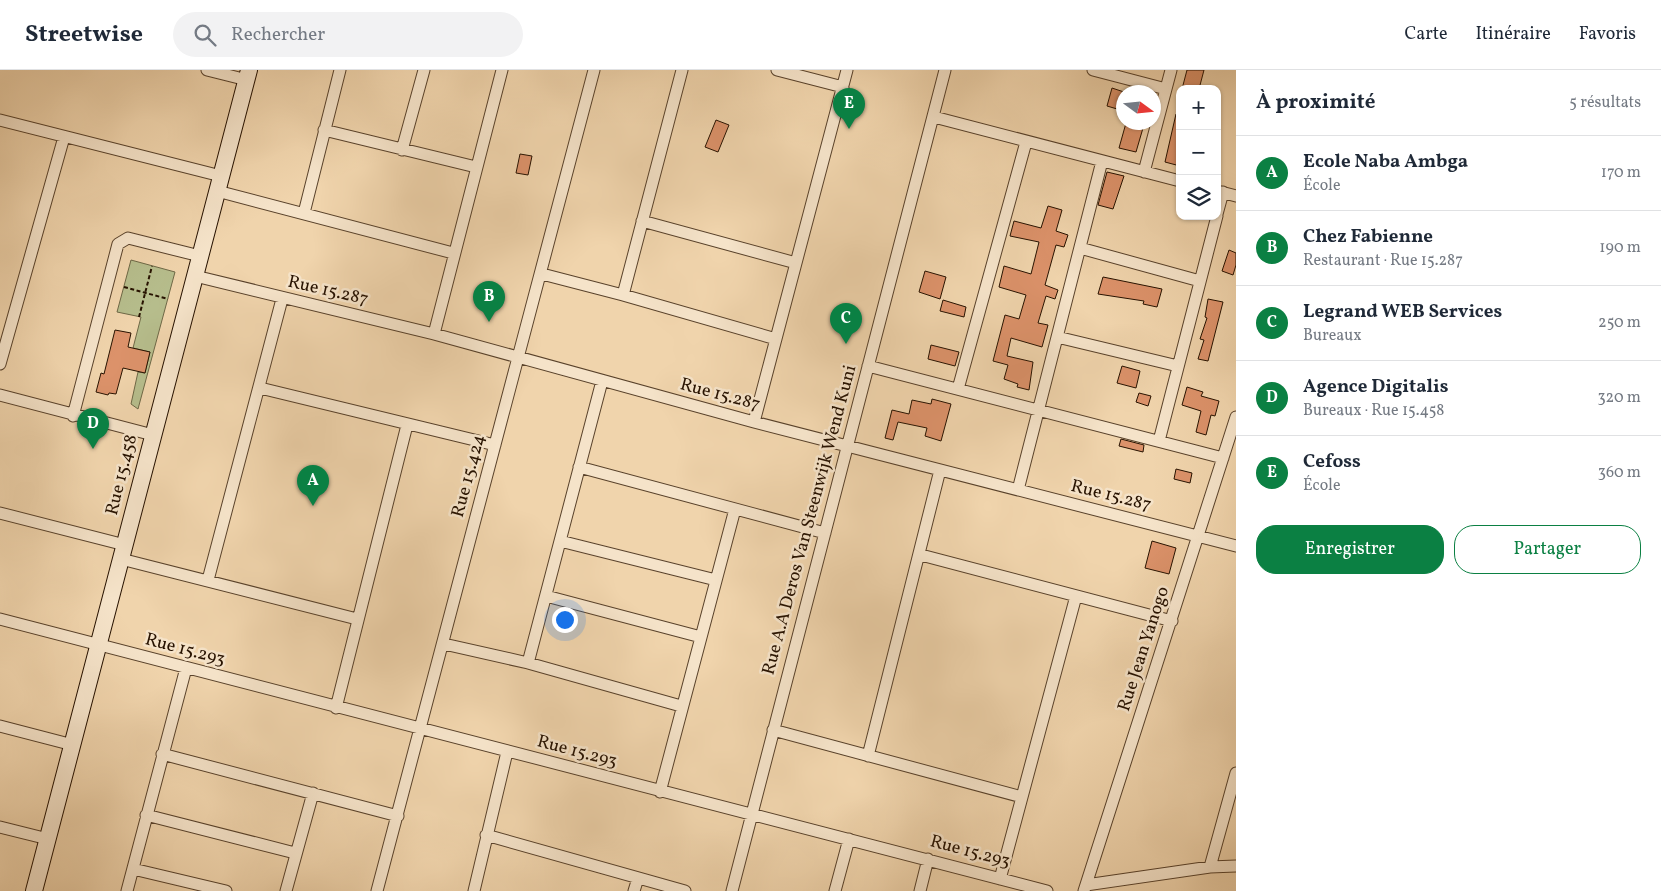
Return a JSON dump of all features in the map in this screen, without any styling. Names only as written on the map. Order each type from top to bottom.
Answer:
[{"type":"main road","name":"Rue 15.458","points":[[34,891],[248,75]]},
{"type":"street","points":[[207,70],[248,75]]},
{"type":"street","points":[[304,213],[340,70]]},
{"type":"street","points":[[402,150],[424,70]]},
{"type":"street","points":[[434,334],[453,253],[502,70]]},
{"type":"street","name":"Rue 15.424","points":[[378,891],[495,445],[520,358],[594,70]]},
{"type":"street","points":[[623,295],[682,70]]},
{"type":"street","points":[[777,70],[843,87]]},
{"type":"street","points":[[754,422],[847,70]]},
{"type":"street","name":"Rue A.A Deros Van Steenwijk Wend Kuni","points":[[732,891],[945,70]]},
{"type":"street","points":[[1093,70],[1166,89]]},
{"type":"street","points":[[1144,172],[1171,70]]},
{"type":"street","points":[[934,117],[1176,180]]},
{"type":"street","points":[[0,120],[219,183],[304,213],[453,253]]},
{"type":"street","points":[[324,130],[476,166]]},
{"type":"street","points":[[0,364],[64,137]]},
{"type":"street","points":[[958,389],[1026,142]]},
{"type":"street","points":[[1018,490],[1102,161]]},
{"type":"street","points":[[1221,192],[1236,196]]},
{"type":"street","points":[[1159,441],[1216,220]]},
{"type":"street","points":[[642,221],[796,262]]},
{"type":"street","points":[[74,416],[118,244],[128,238],[200,256]]},
{"type":"street","points":[[1080,248],[1200,281]]},
{"type":"street","points":[[542,274],[776,339]]},
{"type":"street","name":"Rue 15.287","points":[[194,276],[282,299],[434,334],[754,422],[1236,546]]},
{"type":"street","points":[[208,580],[282,299]]},
{"type":"street","points":[[1057,337],[1178,366]]},
{"type":"street","points":[[868,366],[1222,458]]},
{"type":"street","points":[[528,663],[602,381]]},
{"type":"street","points":[[260,388],[495,445]]},
{"type":"street","points":[[0,395],[74,416],[153,435]]},
{"type":"street","name":"Rue Jean Yanogo","points":[[1085,888],[1236,417]]},
{"type":"street","points":[[336,708],[407,425]]},
{"type":"street","points":[[579,467],[825,533]]},
{"type":"street","points":[[868,756],[921,555],[940,470]]},
{"type":"street","points":[[660,792],[681,706],[735,508]]},
{"type":"street","points":[[0,513],[208,580],[357,619]]},
{"type":"street","points":[[560,541],[716,580]]},
{"type":"street","points":[[921,555],[1172,621]]},
{"type":"street","points":[[546,596],[701,637]]},
{"type":"street","points":[[1000,878],[1076,596]]},
{"type":"street","name":"Rue 15.293","points":[[0,618],[336,708],[1047,891]]},
{"type":"street","points":[[444,644],[528,663],[681,706]]},
{"type":"street","points":[[127,891],[186,668]]},
{"type":"street","points":[[0,726],[73,745]]},
{"type":"street","points":[[773,730],[1022,797]]},
{"type":"street","points":[[474,891],[486,835],[508,752]]},
{"type":"street","points":[[162,754],[313,792],[398,816]]},
{"type":"street","points":[[1210,867],[1236,773]]},
{"type":"street","points":[[286,891],[313,792]]},
{"type":"street","points":[[146,815],[295,853]]},
{"type":"street","points":[[0,827],[48,839]]},
{"type":"street","points":[[486,835],[685,891]]},
{"type":"street","points":[[835,891],[849,839]]},
{"type":"street","points":[[920,891],[928,859]]},
{"type":"street","points":[[1085,888],[1210,867],[1236,866]]},
{"type":"street","points":[[133,869],[226,891]]},
{"type":"street","points":[[634,891],[638,878]]},
{"type":"path","points":[[138,317],[152,266]]},
{"type":"path","points":[[124,287],[168,299]]},
{"type":"green space","points":[[131,260],[175,272],[138,409],[131,404],[138,372],[145,373],[150,352],[133,348],[141,317],[117,312]]},
{"type":"building","points":[[1187,70],[1204,70],[1200,85],[1183,85]]},
{"type":"building","points":[[1112,88],[1116,89],[1116,109],[1107,106]]},
{"type":"building","points":[[1176,114],[1176,165],[1165,162]]},
{"type":"building","points":[[716,120],[729,125],[718,152],[705,147]]},
{"type":"building","points":[[1124,130],[1142,130],[1136,152],[1119,148]]},
{"type":"building","points":[[520,154],[532,156],[528,175],[516,173]]},
{"type":"building","points":[[1107,172],[1124,176],[1113,209],[1098,205]]},
{"type":"building","points":[[1048,206],[1062,210],[1056,231],[1068,235],[1064,247],[1056,245],[1045,285],[1058,290],[1055,299],[1046,296],[1038,323],[1048,325],[1042,347],[1011,338],[1007,356],[1033,362],[1029,390],[1017,387],[1018,384],[1004,379],[1008,365],[993,361],[1005,315],[1019,319],[1026,295],[999,287],[1004,266],[1031,274],[1039,242],[1010,236],[1014,221],[1041,228]]},
{"type":"building","points":[[1229,250],[1236,253],[1236,265],[1233,275],[1222,271]]},
{"type":"building","points":[[925,271],[946,277],[940,299],[919,292]]},
{"type":"building","points":[[1103,277],[1162,289],[1157,307],[1143,304],[1144,301],[1098,294]]},
{"type":"building","points":[[1208,299],[1223,302],[1208,361],[1198,359],[1204,340],[1200,339],[1207,318],[1205,317]]},
{"type":"building","points":[[943,300],[966,307],[964,317],[940,311]]},
{"type":"building","points":[[115,330],[131,333],[128,347],[150,352],[145,373],[123,368],[116,394],[109,393],[108,395],[96,392],[101,373],[104,374]]},
{"type":"building","points":[[931,345],[959,352],[955,366],[928,359]]},
{"type":"building","points":[[1122,366],[1140,371],[1136,388],[1117,383]]},
{"type":"building","points":[[1187,387],[1203,392],[1201,396],[1219,401],[1215,416],[1211,415],[1206,435],[1196,432],[1201,411],[1182,405]]},
{"type":"building","points":[[1139,393],[1151,396],[1148,406],[1136,402]]},
{"type":"building","points":[[932,399],[951,404],[941,441],[925,436],[927,428],[898,422],[893,440],[885,438],[892,410],[909,414],[912,400],[931,404]]},
{"type":"building","points":[[1121,439],[1144,445],[1143,452],[1119,446]]},
{"type":"building","points":[[1176,469],[1192,473],[1190,483],[1174,479]]},
{"type":"building","points":[[1152,541],[1176,548],[1169,574],[1145,568]]},
{"type":"place","name":"Cefoss","points":[[849,129]]},
{"type":"place","name":"Chez Fabienne","points":[[489,322]]},
{"type":"place","name":"Legrand WEB Services","points":[[846,344]]},
{"type":"place","name":"Agence Digitalis","points":[[93,449]]},
{"type":"place","name":"Ecole Naba Ambga","points":[[313,506]]}]
